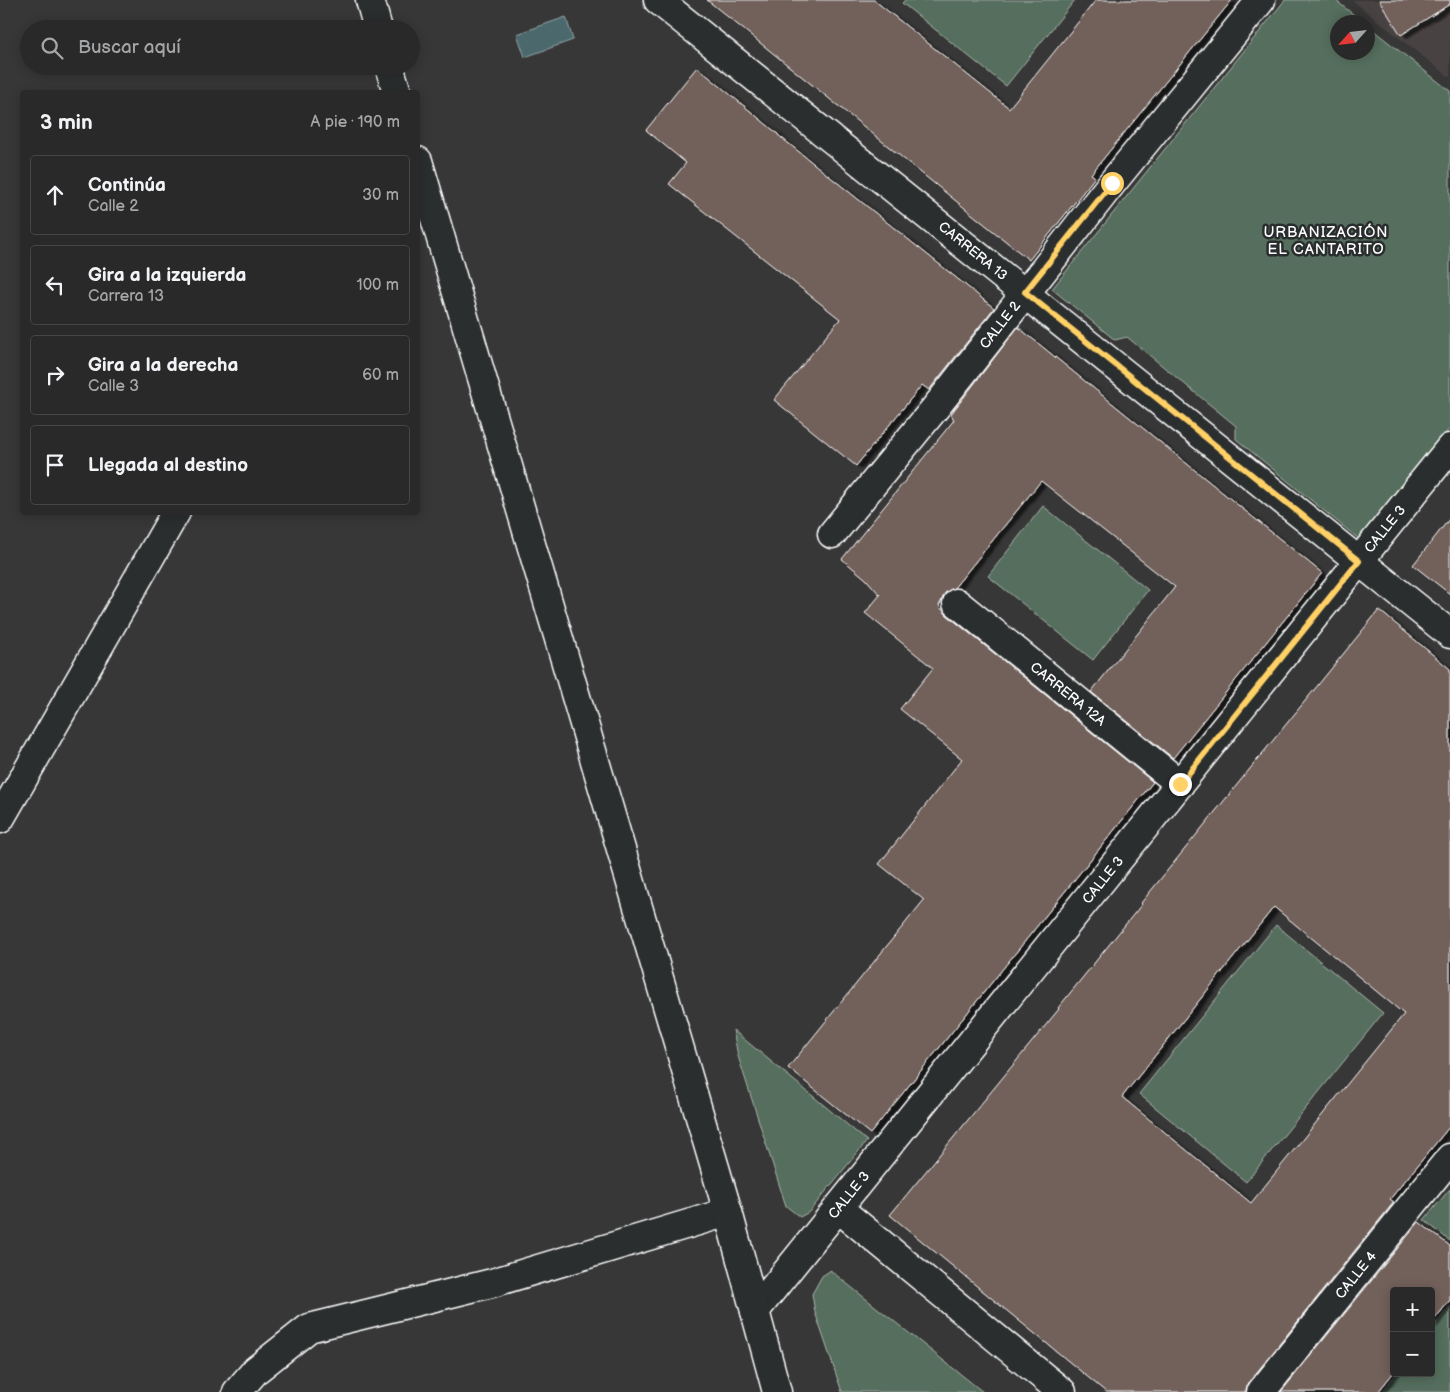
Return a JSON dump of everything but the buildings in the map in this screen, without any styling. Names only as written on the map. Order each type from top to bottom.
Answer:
[{"type":"street","points":[[370,0],[376,20]]},
{"type":"street","name":"CARRERA 13","points":[[658,0],[1450,634]]},
{"type":"street","name":"CALLE 2","points":[[832,534],[936,407],[1025,292],[1261,0]]},
{"type":"street","points":[[392,75],[396,90]]},
{"type":"street","points":[[420,168],[728,1212],[777,1392]]},
{"type":"street","name":"CALLE 3","points":[[755,1311],[1450,448]]},
{"type":"street","points":[[0,819],[174,515]]},
{"type":"street","name":"CARRERA 12A","points":[[957,604],[1180,784]]},
{"type":"street","name":"CALLE 4","points":[[1261,1392],[1450,1158]]},
{"type":"street","points":[[838,1208],[1062,1392]]},
{"type":"street","points":[[236,1392],[256,1370],[309,1328],[492,1283],[728,1212]]},
{"type":"shaded area","points":[[1352,0],[1450,0],[1450,77],[1375,18],[1375,15],[1371,15]]},
{"type":"green space","points":[[905,0],[1075,0],[1006,86],[902,3]]},
{"type":"green space","points":[[1285,0],[1335,0],[1354,15],[1330,15],[1330,60],[1375,60],[1375,32],[1450,91],[1450,428],[1360,540],[1236,439],[1236,426],[1127,337],[1115,340],[1052,289]]},
{"type":"green space","points":[[1043,506],[1148,590],[1093,660],[988,576]]},
{"type":"green space","points":[[1276,925],[1383,1013],[1246,1182],[1139,1094]]},
{"type":"green space","points":[[733,1030],[867,1141],[809,1212],[800,1217],[786,1206],[738,1056]]},
{"type":"green space","points":[[1450,1189],[1450,1241],[1424,1220]]},
{"type":"green space","points":[[831,1270],[983,1392],[842,1392],[815,1312],[812,1294],[822,1276]]},
{"type":"green space","points":[[1450,1306],[1450,1392],[1382,1392],[1394,1377],[1435,1377],[1435,1325]]},
{"type":"water","points":[[566,17],[573,40],[525,57],[517,34]]},
{"type":"district","name":"URBANIZACIÓN EL CANTARITO","points":[[1326,240]]},
{"type":"route","points":[[1112,183],[1025,292],[1359,561],[1180,784]]}]
